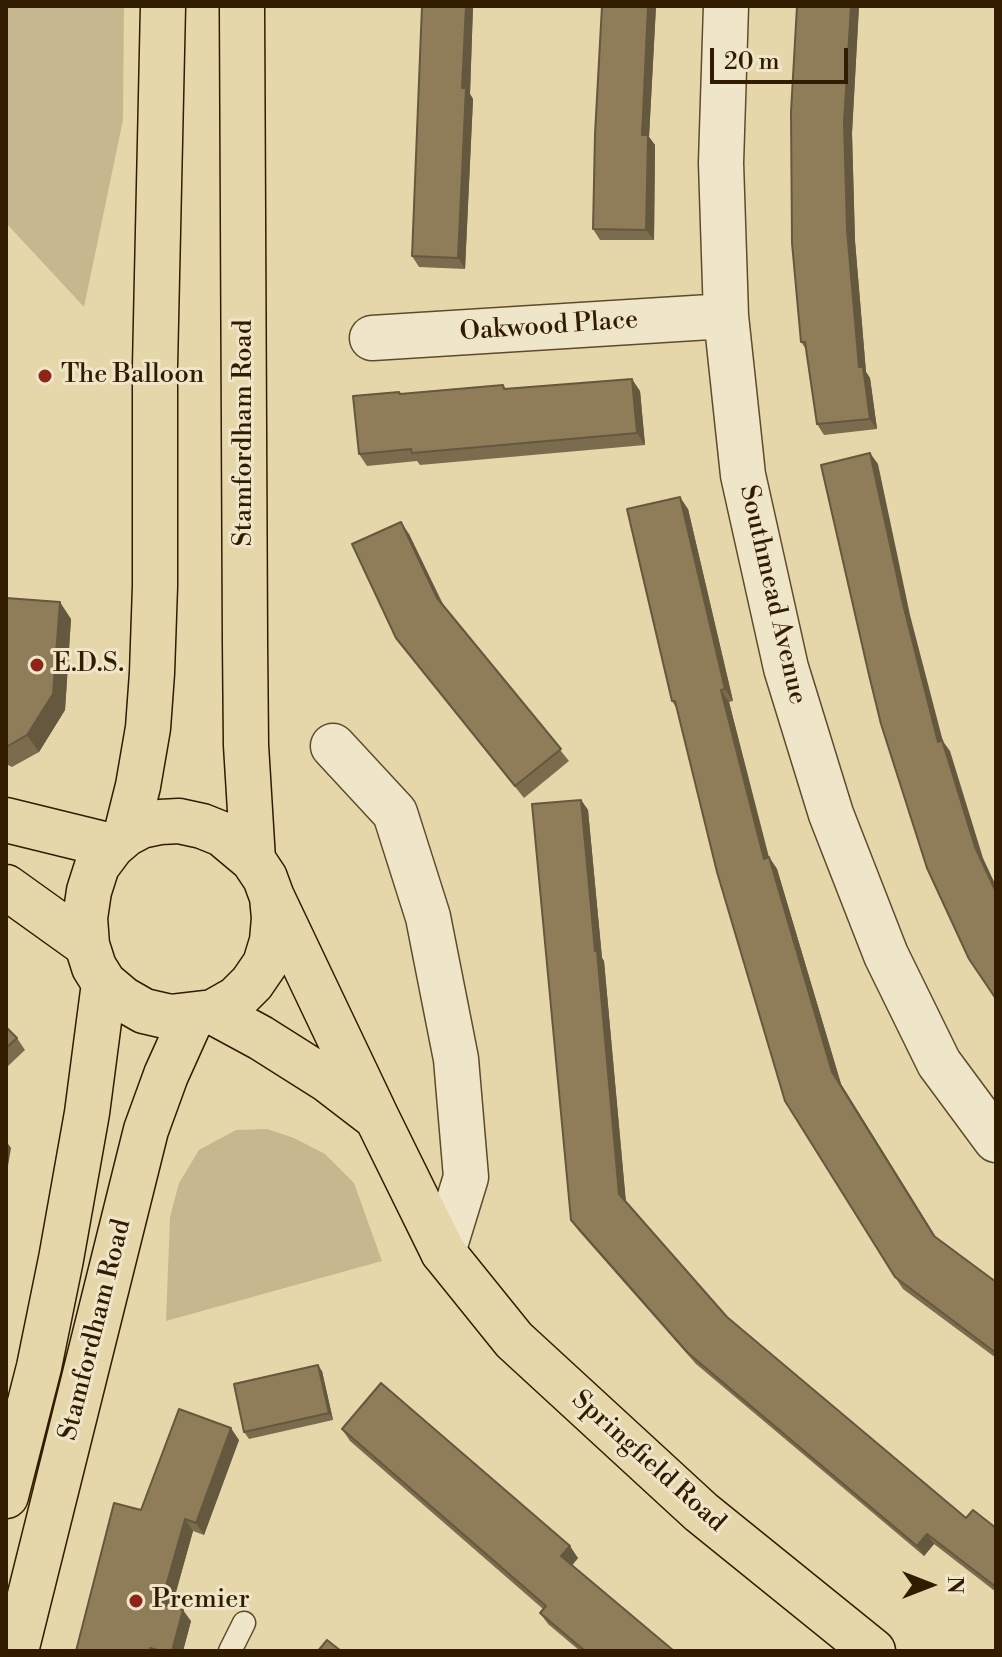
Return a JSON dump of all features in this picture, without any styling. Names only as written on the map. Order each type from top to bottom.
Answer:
[{"type":"main road","points":[[119,840],[138,786],[148,728],[152,673],[163,6]]},
{"type":"main road","name":"Stamfordham Road","points":[[242,6],[246,745],[262,879]]},
{"type":"main road","points":[[6,820],[119,840]]},
{"type":"main road","points":[[6,887],[95,964],[123,999],[144,1011],[170,1017],[203,1014],[236,999],[265,964],[272,941],[274,918],[262,879],[222,834],[179,821],[141,826],[119,840],[97,866],[85,918],[95,964]]},
{"type":"main road","name":"Springfield Road","points":[[262,879],[443,1252],[514,1340],[701,1512],[873,1651]]},
{"type":"main road","name":"Stamfordham Road","points":[[6,1496],[39,1367],[87,1113],[95,964]]},
{"type":"main road","name":"Stamfordham Road","points":[[25,1648],[146,1130],[166,1075],[203,1014]]},
{"type":"main road","name":"Springfield Road","points":[[203,1014],[261,1038],[329,1081],[377,1118]]},
{"type":"street","name":"Southmead Avenue","points":[[726,6],[721,163],[726,316],[743,475],[786,668],[831,814],[886,955],[939,1063],[996,1140]]},
{"type":"street","name":"Oakwood Place","points":[[372,338],[726,316]]},
{"type":"street","points":[[333,746],[395,813],[428,917],[456,1059],[466,1177],[443,1252]]},
{"type":"lane","points":[[230,1651],[244,1623]]},
{"type":"shaded area","points":[[6,6],[124,6],[123,120],[84,307],[6,223]]},
{"type":"shaded area","points":[[267,1129],[294,1138],[325,1154],[354,1183],[382,1261],[166,1321],[170,1217],[179,1183],[199,1150],[236,1130]]},
{"type":"building","points":[[422,6],[466,6],[462,88],[466,88],[458,258],[412,256]]},
{"type":"building","points":[[602,6],[648,6],[642,135],[648,135],[646,230],[593,229]]},
{"type":"building","points":[[797,6],[851,6],[844,122],[847,230],[859,367],[863,367],[870,419],[817,424],[805,342],[801,342],[792,243],[791,112]]},
{"type":"building","points":[[632,379],[637,433],[412,453],[411,449],[359,454],[353,396]]},
{"type":"building","points":[[870,453],[903,604],[938,742],[942,740],[975,847],[996,892],[996,999],[969,959],[927,868],[881,724],[869,675],[821,465]]},
{"type":"building","points":[[680,497],[725,689],[721,690],[764,859],[769,857],[832,1072],[934,1236],[996,1282],[996,1353],[895,1277],[785,1101],[717,872],[675,701],[672,701],[627,509]]},
{"type":"building","points":[[401,522],[437,598],[561,749],[515,786],[396,638],[352,544]]},
{"type":"building","name":"E.D.S.","points":[[6,598],[60,602],[53,694],[27,735],[6,747]]},
{"type":"building","points":[[581,800],[619,1194],[727,1317],[966,1518],[973,1510],[996,1528],[996,1587],[927,1534],[917,1546],[688,1353],[571,1220],[532,804]]},
{"type":"building","points":[[6,1027],[17,1038],[6,1048]]},
{"type":"building","points":[[318,1365],[329,1413],[244,1432],[234,1384]]},
{"type":"building","points":[[381,1383],[570,1546],[561,1556],[674,1651],[585,1651],[540,1613],[546,1606],[342,1429]]},
{"type":"building","points":[[179,1409],[231,1428],[196,1523],[185,1519],[161,1604],[183,1610],[172,1651],[150,1648],[149,1651],[76,1651],[114,1503],[141,1510]]},
{"type":"building","points":[[327,1640],[341,1651],[318,1651]]},
{"type":"place","name":"The Balloon","points":[[45,376]]},
{"type":"place","name":"E.D.S.","points":[[37,665]]},
{"type":"place","name":"Premier","points":[[136,1601]]}]
